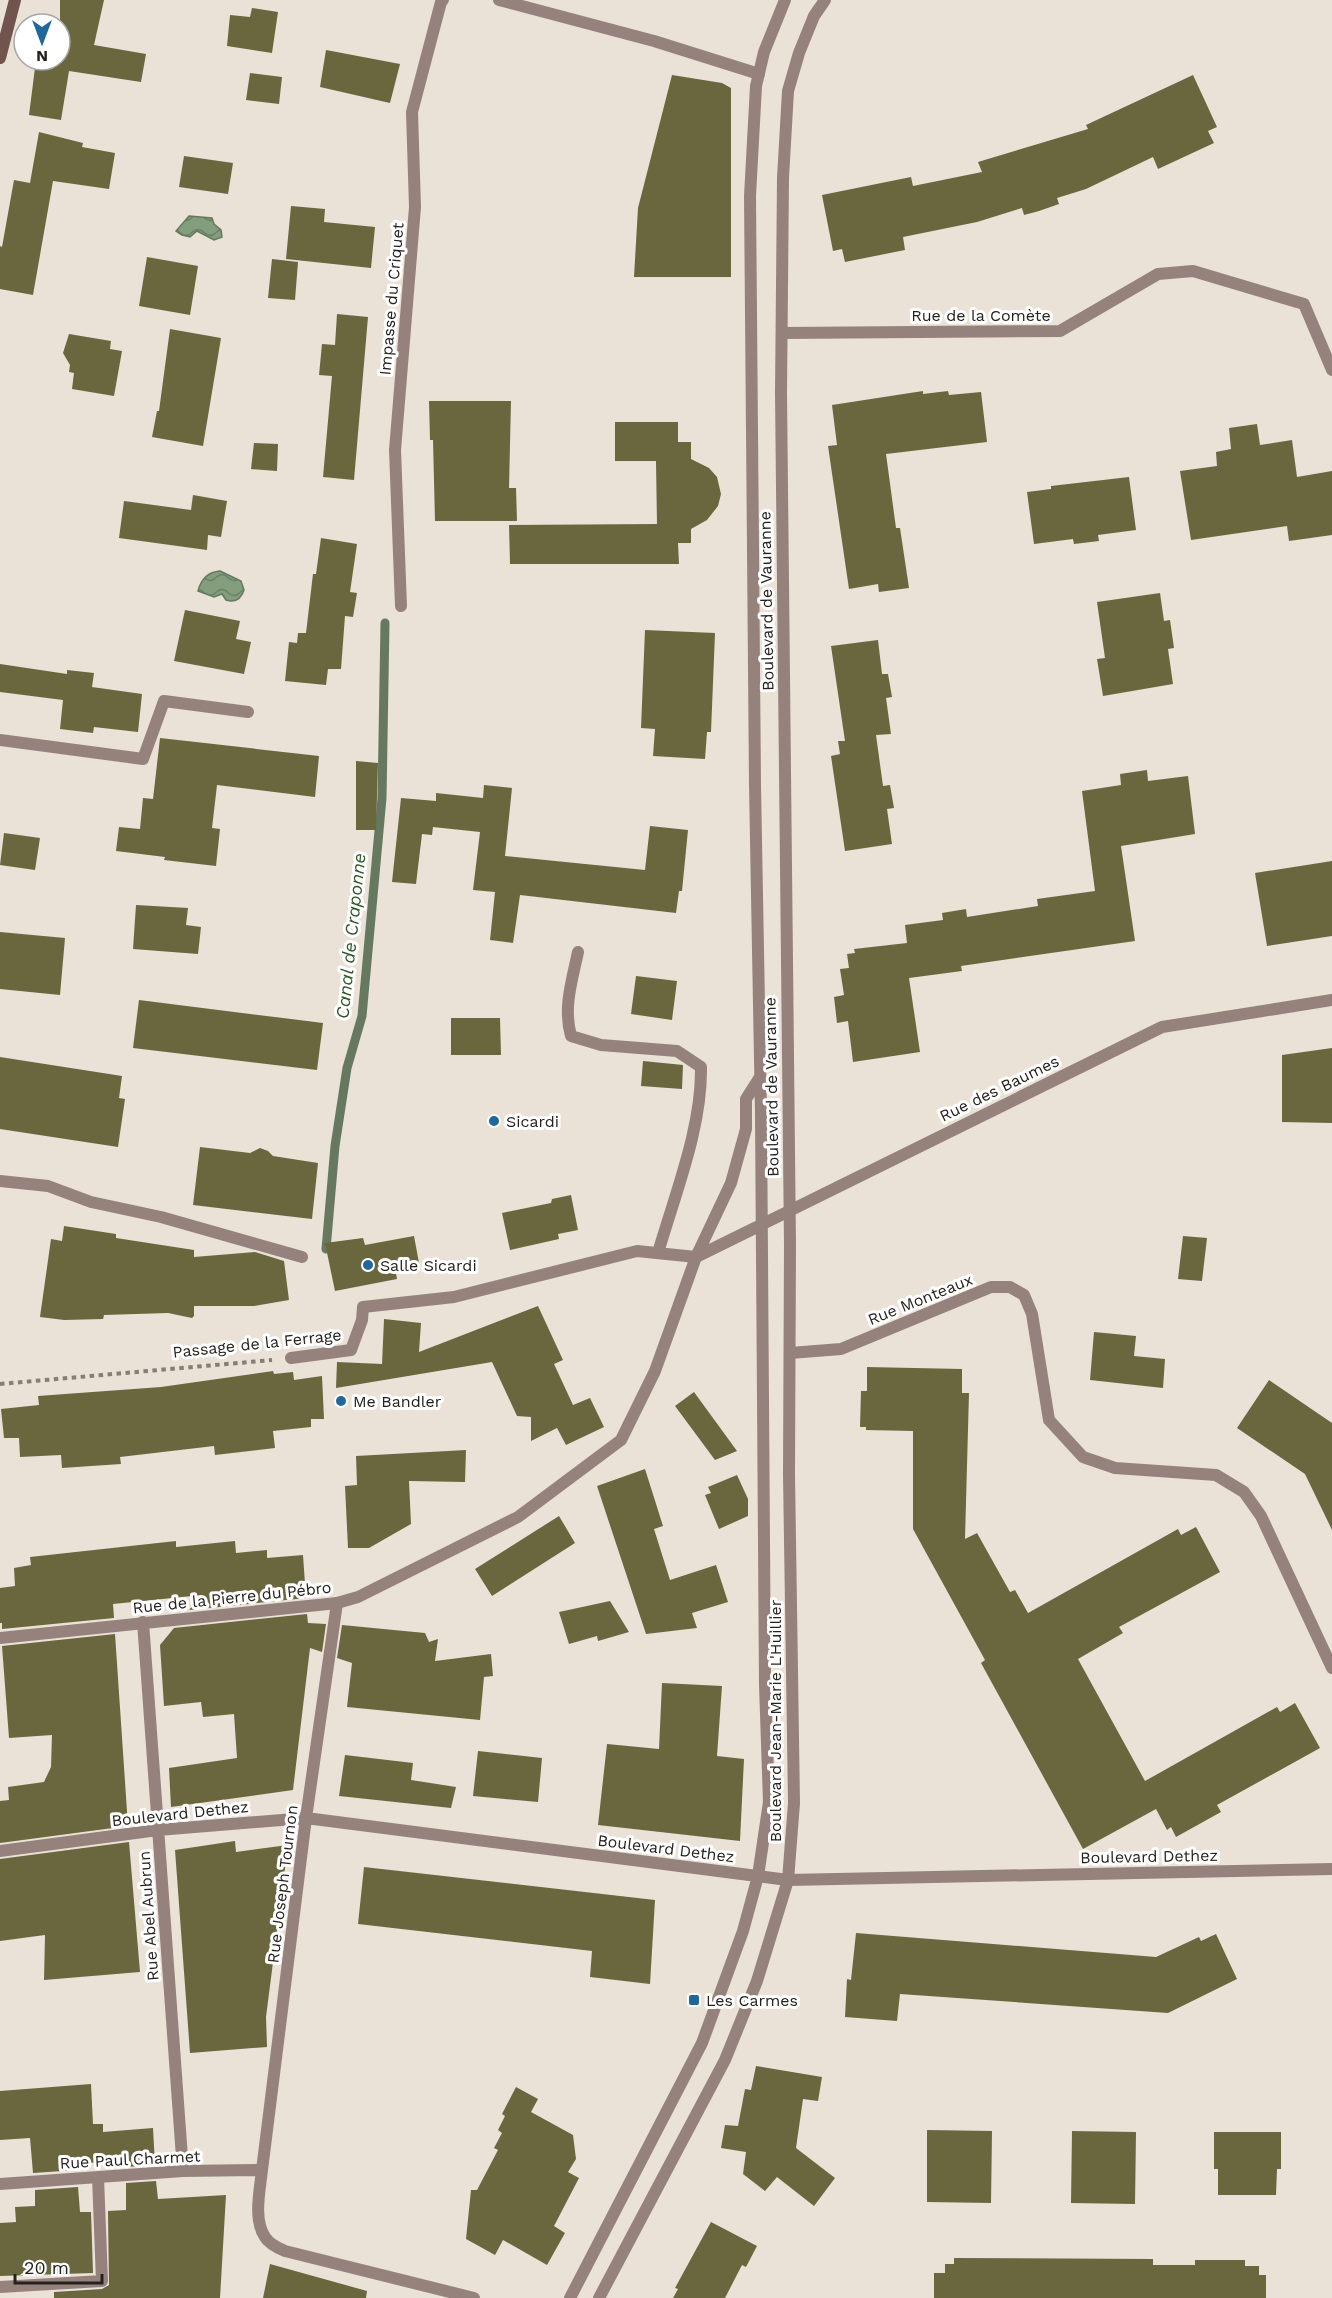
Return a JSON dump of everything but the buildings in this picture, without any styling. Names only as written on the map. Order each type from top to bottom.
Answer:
[{"type":"main road","points":[[0,58],[15,0]]},
{"type":"street","name":"Impasse du Criquet","points":[[401,606],[395,450],[415,207],[412,112],[443,0]]},
{"type":"street","points":[[499,0],[654,41],[759,74]]},
{"type":"street","name":"Boulevard de Vauranne","points":[[762,1223],[754,762],[750,196],[752,128],[759,74],[764,52],[785,0]]},
{"type":"street","name":"Boulevard de Vauranne","points":[[790,1209],[786,952],[783,178],[788,91],[799,53],[814,16],[823,1]]},
{"type":"street","name":"Rue de la Comète","points":[[782,333],[1060,331],[1158,274],[1193,271],[1304,304],[1332,370]]},
{"type":"street","points":[[0,740],[143,759],[164,701],[248,712]]},
{"type":"street","points":[[578,952],[568,998],[567,1021],[571,1036],[601,1045],[677,1051],[701,1067],[701,1094],[685,1162],[658,1253]]},
{"type":"street","name":"Rue des Baumes","points":[[696,1257],[1162,1027],[1332,1000]]},
{"type":"street","name":"Boulevard de Vauranne","points":[[696,1257],[731,1183],[746,1130],[746,1099],[760,1077]]},
{"type":"street","points":[[0,1181],[48,1186],[91,1202],[161,1217],[302,1257]]},
{"type":"street","name":"Boulevard Jean-Marie L'Huillier","points":[[599,2298],[725,2060],[757,1981],[789,1880],[794,1803],[789,1474],[790,1209]]},
{"type":"street","name":"Boulevard Jean-Marie L'Huillier","points":[[570,2298],[702,2043],[743,1931],[758,1876],[769,1802],[765,1685],[762,1223]]},
{"type":"street","name":"Passage de la Ferrage","points":[[291,1358],[351,1350],[362,1320],[363,1307],[454,1297],[637,1251],[696,1257]]},
{"type":"street","name":"Rue de la Pierre du Pébro","points":[[0,1638],[337,1603],[358,1596],[518,1517],[621,1440],[655,1371],[696,1257]]},
{"type":"street","name":"Rue Monteaux","points":[[790,1353],[841,1349],[991,1287],[1010,1287],[1024,1295],[1032,1314],[1049,1420],[1083,1457],[1115,1468],[1216,1475],[1244,1492],[1261,1516],[1332,1668]]},
{"type":"street","name":"Rue Joseph Tournon","points":[[337,1603],[306,1818],[262,2170],[259,2217],[265,2237],[285,2251],[474,2298]]},
{"type":"street","name":"Rue Abel Aubrun","points":[[143,1622],[183,2171]]},
{"type":"street","name":"Boulevard Dethez","points":[[0,1851],[159,1830],[306,1818],[789,1880],[1332,1869]]},
{"type":"street","name":"Rue Paul Charmet","points":[[0,2184],[183,2171],[262,2170]]},
{"type":"street","points":[[0,2287],[102,2281],[98,2177]]},
{"type":"path","name":"Passage de la Ferrage","points":[[0,1384],[291,1358]]},
{"type":"water","points":[[189,216],[212,218],[214,224],[221,230],[222,237],[214,240],[197,231],[190,237],[176,231]]},
{"type":"water","points":[[220,571],[241,581],[244,590],[237,600],[229,601],[222,594],[214,597],[198,591],[206,577]]},
{"type":"waterway","name":"Canal de Craponne","points":[[326,1249],[335,1146],[347,1068],[362,1016],[382,798],[385,623]]},
{"type":"place","name":"Sicardi","points":[[494,1121]]},
{"type":"place","name":"Salle Sicardi","points":[[368,1265]]},
{"type":"place","name":"Me Bandler","points":[[341,1401]]},
{"type":"place","name":"Les Carmes","points":[[694,2000]]}]
